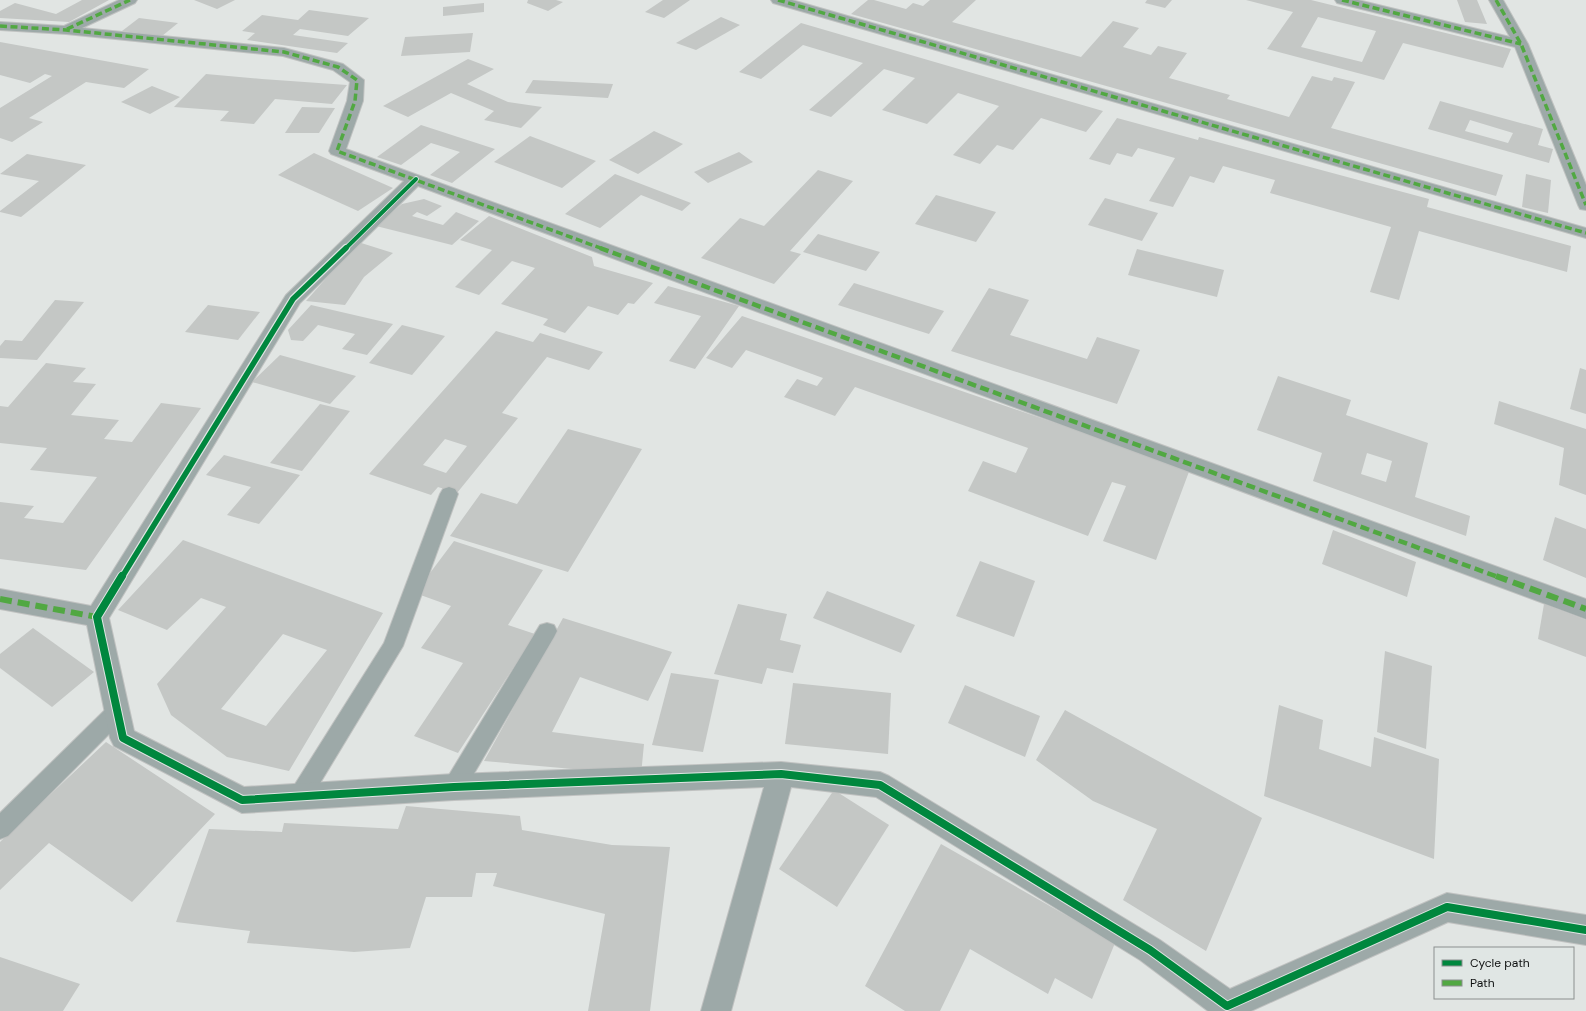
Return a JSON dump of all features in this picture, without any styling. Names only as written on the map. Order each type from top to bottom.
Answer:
[{"type":"street","points":[[66,30],[130,0]]},
{"type":"street","points":[[778,0],[1586,233]]},
{"type":"street","points":[[1342,0],[1521,44]]},
{"type":"street","points":[[1496,0],[1521,44],[1586,205]]},
{"type":"street","points":[[0,26],[66,30],[284,52],[338,67],[357,80],[355,101],[337,151],[1586,609]]},
{"type":"street","points":[[416,179],[293,299],[97,617],[123,738],[242,800],[454,787],[781,774],[880,785],[1150,950],[1225,1008],[1446,906],[1586,930]]},
{"type":"street","points":[[0,599],[97,617]]},
{"type":"street","points":[[716,1011],[781,774]]},
{"type":"lane","points":[[300,796],[393,646],[449,494]]},
{"type":"lane","points":[[454,787],[547,631]]},
{"type":"lane","points":[[0,828],[117,712]]},
{"type":"building","points":[[82,0],[109,0],[69,22],[0,18],[0,11],[15,3],[56,14]]},
{"type":"building","points":[[194,0],[235,0],[217,9]]},
{"type":"building","points":[[528,0],[556,0],[563,2],[548,11],[527,3]]},
{"type":"building","points":[[663,0],[690,0],[664,18],[645,12]]},
{"type":"building","points":[[868,0],[874,0],[906,9],[913,3],[923,6],[930,0],[976,0],[952,22],[1081,57],[1113,21],[1139,28],[1123,47],[1151,55],[1158,46],[1187,53],[1169,78],[1230,95],[1227,99],[1289,117],[1312,76],[1332,81],[1334,77],[1355,82],[1331,128],[1503,175],[1496,196],[851,14]]},
{"type":"building","points":[[1147,0],[1172,0],[1165,8],[1145,3]]},
{"type":"building","points":[[1246,0],[1311,0],[1511,49],[1503,68],[1403,43],[1384,80],[1267,49],[1293,12]],"holes":[[[1318,17],[1376,31],[1362,62],[1301,47]]]},
{"type":"building","points":[[1457,0],[1477,0],[1487,24],[1465,22]]},
{"type":"building","points":[[484,3],[484,12],[443,16],[443,7]]},
{"type":"building","points":[[309,10],[369,18],[348,36],[300,29],[293,35],[348,43],[337,53],[247,40],[255,33],[242,31],[262,15],[298,20]]},
{"type":"building","points":[[721,17],[740,25],[696,50],[676,43]]},
{"type":"building","points":[[139,18],[178,23],[162,36],[122,31]]},
{"type":"building","points":[[801,23],[1103,111],[1086,132],[1041,118],[1013,150],[997,145],[980,164],[953,155],[999,106],[958,93],[927,124],[882,110],[915,78],[884,69],[831,117],[809,110],[863,63],[803,45],[761,79],[739,72]]},
{"type":"building","points":[[473,33],[470,52],[401,56],[405,37]]},
{"type":"building","points":[[0,42],[149,69],[124,88],[86,82],[29,118],[43,122],[12,142],[0,138],[0,108],[52,76],[45,74],[30,83],[0,75]]},
{"type":"building","points":[[468,59],[494,69],[467,84],[508,102],[542,107],[521,128],[484,120],[494,111],[451,93],[408,117],[383,106]]},
{"type":"building","points":[[206,74],[347,85],[332,104],[275,99],[254,124],[220,121],[229,111],[174,107]]},
{"type":"building","points":[[533,80],[613,84],[608,98],[525,93]]},
{"type":"building","points":[[152,86],[180,97],[150,114],[121,102]]},
{"type":"building","points":[[1440,101],[1543,129],[1538,145],[1553,149],[1549,163],[1428,129]],"holes":[[[1470,120],[1513,133],[1508,143],[1465,131]]]},
{"type":"building","points":[[302,107],[335,108],[319,133],[285,133]]},
{"type":"building","points":[[1117,118],[1198,140],[1199,137],[1429,199],[1427,207],[1571,246],[1567,272],[1419,231],[1399,300],[1370,292],[1391,227],[1270,193],[1275,180],[1223,166],[1214,183],[1190,176],[1173,207],[1149,201],[1175,158],[1138,148],[1132,157],[1117,153],[1110,165],[1089,159]]},
{"type":"building","points":[[421,125],[495,149],[452,183],[430,175],[460,152],[431,143],[401,165],[377,157]]},
{"type":"building","points":[[654,131],[683,144],[638,174],[609,160]]},
{"type":"building","points":[[530,136],[596,161],[562,188],[494,162]]},
{"type":"building","points":[[739,152],[753,162],[708,183],[694,172]]},
{"type":"building","points":[[314,153],[393,188],[358,211],[278,175]]},
{"type":"building","points":[[27,154],[86,165],[21,217],[0,212],[39,181],[0,174]]},
{"type":"building","points":[[818,170],[853,181],[790,251],[801,254],[774,284],[701,258],[740,218],[764,226]]},
{"type":"building","points":[[615,174],[691,203],[682,211],[641,195],[600,228],[565,214]]},
{"type":"building","points":[[1526,174],[1551,180],[1548,213],[1522,207]]},
{"type":"building","points":[[936,195],[996,212],[976,242],[915,224]]},
{"type":"building","points":[[1105,198],[1158,213],[1142,241],[1088,225]]},
{"type":"building","points":[[424,199],[442,206],[427,216],[417,212],[412,216],[443,225],[456,212],[479,221],[452,245],[376,226],[402,204]]},
{"type":"building","points":[[489,216],[592,257],[594,266],[653,283],[634,304],[628,303],[618,315],[588,306],[565,333],[543,325],[548,319],[501,304],[535,268],[512,261],[479,295],[455,287],[492,250],[460,240]]},
{"type":"building","points":[[818,234],[880,252],[866,271],[803,252]]},
{"type":"building","points":[[358,242],[393,253],[364,277],[345,305],[306,301]]},
{"type":"building","points":[[1137,249],[1224,270],[1217,297],[1128,275]]},
{"type":"building","points":[[854,283],[944,311],[929,334],[838,305]]},
{"type":"building","points":[[668,286],[739,306],[695,369],[669,361],[701,316],[654,303]]},
{"type":"building","points":[[989,288],[1029,300],[1010,335],[1087,359],[1097,337],[1140,350],[1117,404],[951,351]]},
{"type":"building","points":[[55,300],[84,302],[37,360],[0,358],[0,346],[5,340],[22,341]]},
{"type":"building","points":[[208,305],[260,312],[238,340],[185,332]]},
{"type":"building","points":[[311,305],[393,324],[367,355],[342,349],[355,334],[318,325],[303,341],[291,340],[288,330]]},
{"type":"building","points":[[742,316],[1190,469],[1156,560],[1103,541],[1126,486],[1112,482],[1088,536],[968,491],[983,461],[1016,473],[1028,448],[855,387],[835,416],[784,397],[797,379],[817,386],[823,378],[746,350],[732,368],[706,358]]},
{"type":"building","points":[[402,325],[445,336],[412,375],[369,363]]},
{"type":"building","points":[[496,331],[533,342],[540,333],[603,352],[589,370],[547,357],[502,413],[518,418],[457,493],[438,487],[431,495],[369,474]],"holes":[[[445,439],[467,446],[446,473],[423,465]]]},
{"type":"building","points":[[280,355],[356,376],[330,404],[252,382]]},
{"type":"building","points":[[46,363],[86,368],[73,382],[96,384],[71,415],[119,420],[104,439],[132,442],[161,403],[201,408],[86,570],[0,559],[0,502],[34,506],[24,518],[63,523],[97,477],[30,470],[47,448],[0,443],[0,406],[8,407]]},
{"type":"building","points":[[1580,368],[1586,370],[1586,414],[1570,409]]},
{"type":"building","points":[[1278,376],[1351,400],[1346,415],[1428,443],[1415,497],[1470,516],[1466,536],[1313,481],[1322,453],[1257,430]],"holes":[[[1367,453],[1392,461],[1386,482],[1361,474]]]},
{"type":"building","points":[[1499,401],[1586,429],[1586,495],[1559,485],[1564,448],[1494,424]]},
{"type":"building","points":[[320,404],[350,411],[302,471],[270,463]]},
{"type":"building","points":[[568,429],[642,449],[568,572],[450,536],[481,493],[517,504]]},
{"type":"building","points":[[224,455],[300,475],[259,524],[227,515],[251,487],[206,475]]},
{"type":"building","points":[[1555,517],[1586,529],[1586,578],[1543,560]]},
{"type":"building","points":[[1333,530],[1416,562],[1407,597],[1322,564]]},
{"type":"building","points":[[183,540],[383,613],[289,771],[227,757],[171,715],[157,684],[226,607],[201,598],[167,630],[118,610]],"holes":[[[283,634],[327,650],[266,726],[221,709]]]},
{"type":"building","points":[[454,541],[543,570],[508,625],[535,634],[458,753],[414,736],[463,663],[421,648],[451,606],[415,593]]},
{"type":"building","points":[[980,561],[1035,581],[1014,637],[956,616]]},
{"type":"building","points":[[827,591],[915,625],[901,653],[813,618]]},
{"type":"building","points":[[738,604],[787,614],[780,640],[801,645],[793,673],[767,668],[762,684],[714,674]]},
{"type":"building","points":[[1544,604],[1586,620],[1586,657],[1538,639]]},
{"type":"building","points":[[563,618],[672,652],[648,701],[580,677],[552,732],[644,744],[641,775],[484,761]]},
{"type":"building","points":[[33,628],[94,672],[52,707],[0,668],[0,654]]},
{"type":"building","points":[[1385,651],[1432,666],[1426,749],[1377,732]]},
{"type":"building","points":[[671,673],[719,680],[703,752],[652,745]]},
{"type":"building","points":[[793,683],[891,693],[888,754],[785,744]]},
{"type":"building","points":[[965,685],[1040,716],[1025,757],[948,723]]},
{"type":"building","points":[[1279,705],[1323,720],[1319,749],[1371,767],[1374,737],[1439,759],[1434,859],[1264,796]]},
{"type":"building","points":[[1065,710],[1262,818],[1206,951],[1123,900],[1157,829],[1093,801],[1036,760]]},
{"type":"building","points":[[106,742],[215,814],[132,902],[49,843],[0,890],[0,842]]},
{"type":"building","points":[[834,790],[889,825],[837,907],[779,869]]},
{"type":"building","points":[[406,806],[520,816],[522,830],[612,845],[670,847],[650,1011],[588,1011],[605,914],[493,886],[497,873],[476,873],[472,897],[426,897],[410,948],[354,952],[247,943],[250,931],[176,922],[209,829],[282,832],[284,823],[398,829]]},
{"type":"building","points":[[941,844],[1115,943],[1092,999],[1055,978],[1048,994],[970,949],[940,1011],[905,1011],[865,986]]},
{"type":"building","points":[[0,957],[80,984],[63,1011],[0,1011]]},
{"type":"marked path","points":[[67,29],[130,0]]},
{"type":"marked path","points":[[778,0],[1586,233]]},
{"type":"marked path","points":[[1342,0],[1521,44]]},
{"type":"marked path","points":[[1496,0],[1521,44],[1586,205]]},
{"type":"marked path","points":[[0,26],[66,30],[284,52],[338,67],[357,80],[355,101],[337,151],[1586,609]]},
{"type":"marked path","points":[[0,599],[97,617]]},
{"type":"cycle path","points":[[416,179],[293,299],[97,617],[123,738],[242,800],[454,787],[781,774],[880,785],[1150,950],[1227,1006],[1447,907],[1586,930]]}]
